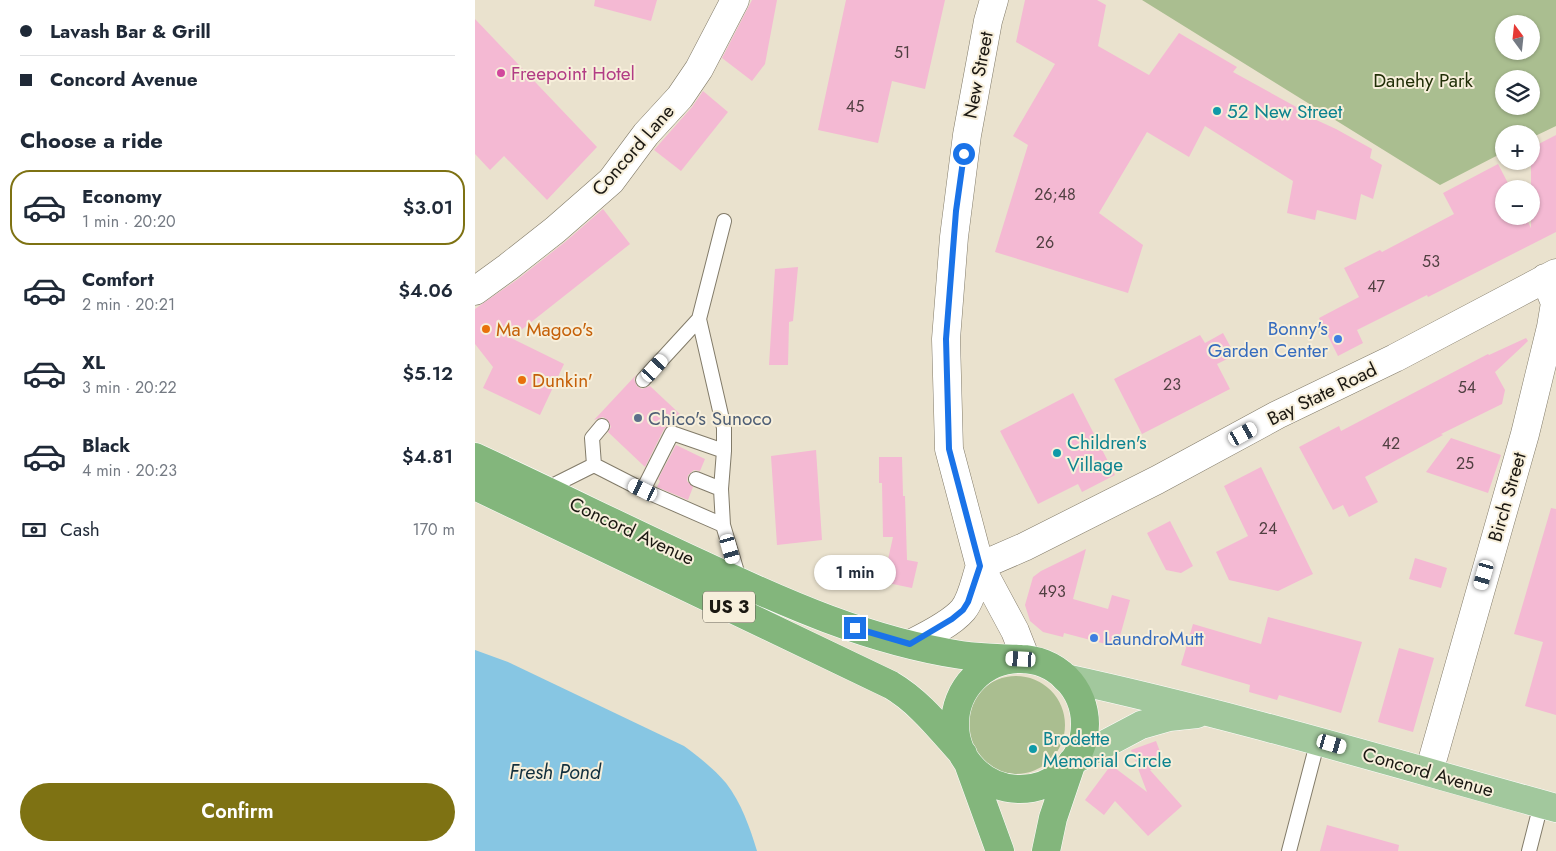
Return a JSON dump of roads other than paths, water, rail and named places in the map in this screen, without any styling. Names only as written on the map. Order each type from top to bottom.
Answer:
[{"type":"highway","name":"Concord Avenue","points":[[475,457],[740,582],[813,614],[910,644],[961,655],[1024,659]]},
{"type":"highway","name":"Concord Avenue","points":[[475,486],[891,685],[923,710],[965,758]]},
{"type":"highway","points":[[1024,659],[1005,661],[989,667],[975,677],[965,690],[958,705],[955,722],[957,739],[965,758],[978,773],[991,782],[1020,788],[1050,781],[1063,772],[1073,761]]},
{"type":"highway","name":"US 3","points":[[1024,659],[1045,664],[1065,678],[1079,696],[1084,718],[1083,740],[1073,761],[1053,818],[1046,851]]},
{"type":"highway","name":"US 3","points":[[965,758],[1000,851]]},
{"type":"main road","name":"Concord Avenue","points":[[1065,678],[1318,740],[1548,806]]},
{"type":"main road","name":"Concord Avenue","points":[[1073,761],[1128,731],[1154,721],[1169,717],[1213,713]]},
{"type":"street","name":"Concord Lane","points":[[475,291],[555,230],[611,181],[646,134],[679,96],[699,69],[735,0]]},
{"type":"street","name":"New Street","points":[[994,0],[988,21],[965,144],[955,228],[946,339],[949,449],[980,566],[1015,631],[1024,659]]},
{"type":"street","name":"Bay State Road","points":[[980,566],[1024,547],[1157,480],[1277,415],[1395,358],[1551,275]]},
{"type":"street","name":"Birch Street","points":[[1429,772],[1525,434],[1555,303],[1551,275]]},
{"type":"street","points":[[910,644],[952,619],[963,610],[968,602],[980,566]]},
{"type":"lane","points":[[724,221],[699,319],[724,428],[721,489],[723,525],[740,582]]},
{"type":"lane","points":[[643,380],[699,319]]},
{"type":"lane","points":[[594,465],[592,438],[602,426]]},
{"type":"lane","points":[[643,490],[662,465],[672,433],[724,451]]},
{"type":"lane","points":[[544,490],[594,465]]},
{"type":"lane","points":[[594,465],[643,490],[723,525]]},
{"type":"lane","points":[[696,479],[721,489]]},
{"type":"lane","points":[[1289,851],[1318,740]]},
{"type":"lane","points":[[1529,851],[1548,806]]},
{"type":"water","name":"Fresh Pond","points":[[475,650],[508,662],[684,746],[711,768],[731,790],[745,816],[757,851],[475,851]]},
{"type":"place","name":"Freepoint Hotel","points":[[501,73]]},
{"type":"place","name":"52 New Street","points":[[1217,111]]},
{"type":"place","name":"Ma Magoo's","points":[[486,329]]},
{"type":"place","name":"Bonny's Garden Center","points":[[1338,339]]},
{"type":"place","name":"Dunkin'","points":[[522,380]]},
{"type":"place","name":"Chico's Sunoco","points":[[638,418]]},
{"type":"place","name":"Children's Village","points":[[1057,453]]},
{"type":"place","name":"LaundroMutt","points":[[1094,638]]},
{"type":"place","name":"Brodette Memorial Circle","points":[[1033,749]]},
{"type":"park label","name":"Danehy Park","points":[[1423,80]]}]
